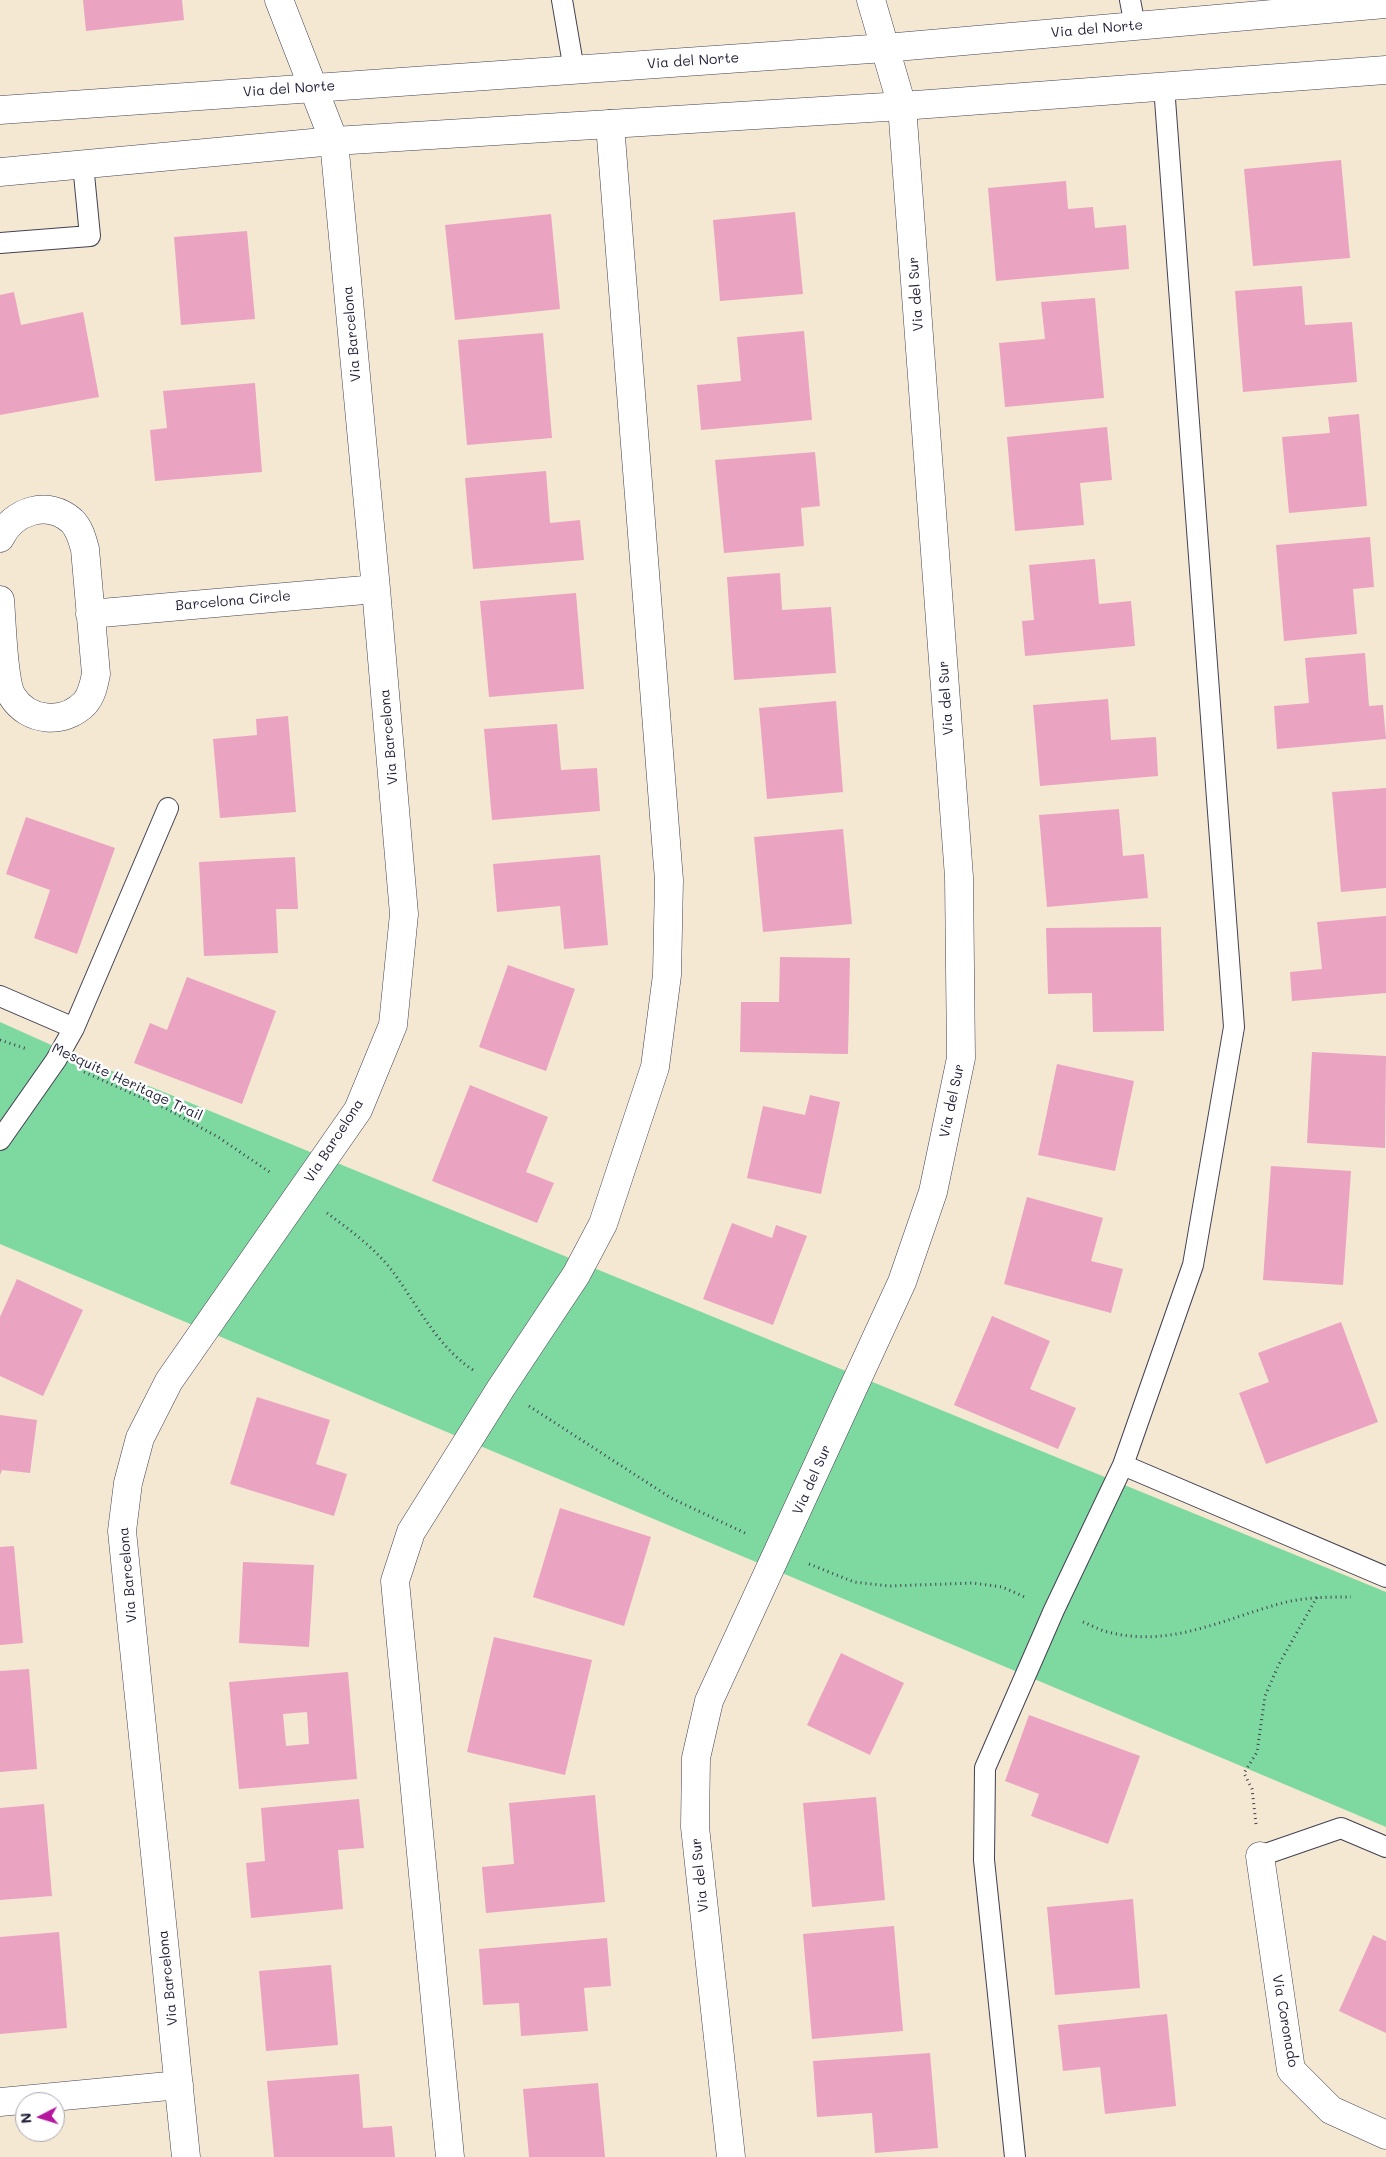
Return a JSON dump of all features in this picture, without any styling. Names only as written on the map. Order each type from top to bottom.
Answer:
[{"type":"street","name":"Via Barcelona","points":[[186,2157],[122,1531],[128,1483],[140,1438],[169,1381],[358,1110],[393,1025],[404,914],[334,141],[279,0]]},
{"type":"street","name":"Via del Sur","points":[[731,2157],[695,1827],[696,1758],[708,1702],[902,1282],[933,1192],[961,1058],[959,877],[902,106],[871,0]]},
{"type":"street","name":"Via del Norte","points":[[0,110],[885,48],[1133,13],[1386,4]]},
{"type":"street","points":[[0,172],[334,141],[902,106],[1386,70]]},
{"type":"street","points":[[450,2157],[396,1581],[411,1532],[501,1388],[576,1275],[603,1224],[655,1067],[667,976],[670,880],[610,124]]},
{"type":"street","points":[[0,538],[5,528],[16,517],[30,510],[44,509],[60,513],[72,522],[81,534],[86,549],[96,674],[93,688],[86,702],[75,712],[62,718],[33,715],[21,707],[12,695],[7,681],[0,600]]},
{"type":"street","name":"Barcelona Circle","points":[[90,614],[376,589]]},
{"type":"street","name":"Via Coronado","points":[[1260,1856],[1291,2070],[1331,2110],[1386,2135]]},
{"type":"street","points":[[0,2102],[179,2085]]},
{"type":"lane","points":[[562,0],[574,70]]},
{"type":"lane","points":[[1015,2157],[984,1860],[985,1768],[1054,1610],[1124,1465],[1192,1265],[1234,1027],[1164,86]]},
{"type":"lane","points":[[0,243],[90,236],[83,164]]},
{"type":"lane","points":[[0,1140],[56,1060],[74,1028],[168,808]]},
{"type":"lane","points":[[0,996],[74,1028]]},
{"type":"lane","points":[[1124,1465],[1386,1577]]},
{"type":"lane","points":[[1260,1856],[1341,1828],[1386,1847]]},
{"type":"path","name":"Mesquite Heritage Trail","points":[[0,1040],[56,1060],[167,1109],[218,1137],[266,1169]]},
{"type":"path","points":[[819,1568],[854,1582],[889,1586],[973,1583],[1002,1587],[1107,1632],[1140,1636],[1176,1636],[1281,1603],[1317,1597],[1357,1597]]},
{"type":"path","points":[[1260,1856],[1252,1789],[1244,1773],[1257,1752],[1265,1696],[1279,1664],[1317,1597]]},
{"type":"green space","points":[[0,1022],[78,1057],[1386,1592],[1386,1827],[0,1244]]},
{"type":"building","points":[[83,0],[182,0],[184,20],[86,31]]},
{"type":"building","points":[[1341,160],[1350,258],[1253,266],[1244,169]]},
{"type":"building","points":[[1066,181],[1068,209],[1093,207],[1095,228],[1126,225],[1129,269],[996,281],[988,188]]},
{"type":"building","points":[[795,212],[803,294],[720,301],[713,220]]},
{"type":"building","points":[[551,214],[560,309],[455,320],[445,225]]},
{"type":"building","points":[[247,231],[255,319],[181,325],[174,237]]},
{"type":"building","points":[[1302,286],[1305,325],[1352,322],[1357,382],[1243,392],[1235,291]]},
{"type":"building","points":[[14,292],[21,325],[83,312],[99,397],[0,415],[0,295]]},
{"type":"building","points":[[1095,298],[1104,398],[1005,407],[999,343],[1045,339],[1041,302]]},
{"type":"building","points":[[804,331],[812,420],[701,430],[697,385],[741,381],[737,337]]},
{"type":"building","points":[[543,333],[552,438],[467,445],[458,340]]},
{"type":"building","points":[[255,383],[262,472],[155,481],[150,430],[167,428],[163,391]]},
{"type":"building","points":[[1359,414],[1367,506],[1289,513],[1282,437],[1330,433],[1328,417]]},
{"type":"building","points":[[1107,427],[1112,480],[1080,483],[1084,525],[1015,531],[1007,437]]},
{"type":"building","points":[[815,452],[820,506],[801,508],[804,546],[724,553],[715,460]]},
{"type":"building","points":[[546,471],[550,523],[580,520],[584,560],[473,569],[465,478]]},
{"type":"building","points":[[1370,537],[1374,587],[1353,589],[1357,634],[1284,641],[1276,545]]},
{"type":"building","points":[[1095,559],[1099,604],[1131,601],[1135,646],[1025,656],[1022,621],[1034,620],[1029,565]]},
{"type":"building","points":[[780,573],[782,610],[831,607],[836,673],[734,680],[727,577]]},
{"type":"building","points":[[576,593],[584,689],[489,697],[480,601]]},
{"type":"building","points":[[1365,653],[1369,706],[1383,705],[1386,739],[1277,749],[1274,706],[1309,703],[1305,658]]},
{"type":"building","points":[[1108,699],[1111,740],[1156,737],[1158,776],[1040,786],[1033,705]]},
{"type":"building","points":[[836,701],[843,792],[767,799],[759,708]]},
{"type":"building","points":[[288,716],[296,812],[220,818],[213,739],[257,735],[256,719]]},
{"type":"building","points":[[557,724],[561,770],[597,768],[600,811],[492,820],[484,729]]},
{"type":"building","points":[[1386,788],[1386,888],[1341,892],[1332,792]]},
{"type":"building","points":[[1119,809],[1123,856],[1144,854],[1148,898],[1047,907],[1039,815]]},
{"type":"building","points":[[26,817],[115,848],[77,954],[34,938],[50,890],[6,874]]},
{"type":"building","points":[[843,829],[852,924],[763,932],[754,837]]},
{"type":"building","points":[[600,855],[608,945],[564,949],[560,906],[497,912],[493,864]]},
{"type":"building","points":[[295,857],[298,909],[276,909],[278,953],[204,956],[199,862]]},
{"type":"building","points":[[1386,916],[1386,993],[1292,1001],[1290,972],[1322,969],[1317,922]]},
{"type":"building","points":[[1161,927],[1164,1031],[1093,1032],[1092,993],[1048,994],[1046,928]]},
{"type":"building","points":[[780,957],[850,958],[848,1054],[740,1052],[741,1002],[779,1002]]},
{"type":"building","points":[[508,965],[575,989],[546,1071],[479,1047]]},
{"type":"building","points":[[187,977],[276,1011],[242,1104],[134,1063],[150,1023],[167,1030]]},
{"type":"building","points":[[1312,1052],[1386,1056],[1385,1148],[1307,1143]]},
{"type":"building","points":[[1057,1064],[1134,1081],[1115,1171],[1038,1155]]},
{"type":"building","points":[[470,1085],[548,1117],[526,1172],[554,1183],[537,1223],[432,1181]]},
{"type":"building","points":[[810,1095],[840,1102],[821,1194],[747,1178],[763,1106],[805,1115]]},
{"type":"building","points":[[1271,1166],[1351,1171],[1343,1285],[1263,1280]]},
{"type":"building","points":[[1027,1197],[1103,1218],[1091,1261],[1123,1269],[1111,1313],[1004,1284]]},
{"type":"building","points":[[732,1223],[772,1238],[776,1225],[807,1236],[773,1325],[703,1299]]},
{"type":"building","points":[[17,1279],[83,1310],[43,1396],[0,1376],[0,1317]]},
{"type":"building","points":[[992,1316],[1050,1341],[1030,1389],[1076,1408],[1058,1449],[954,1405]]},
{"type":"building","points":[[1341,1322],[1378,1422],[1266,1464],[1239,1393],[1269,1382],[1258,1353]]},
{"type":"building","points":[[257,1397],[330,1420],[316,1464],[347,1474],[334,1516],[230,1484]]},
{"type":"building","points":[[0,1415],[37,1420],[30,1473],[2,1470],[0,1475]]},
{"type":"building","points":[[560,1508],[651,1537],[624,1626],[533,1597]]},
{"type":"building","points":[[14,1546],[23,1643],[0,1645],[0,1547]]},
{"type":"building","points":[[243,1562],[314,1565],[309,1647],[239,1643]]},
{"type":"building","points":[[494,1637],[592,1660],[565,1775],[467,1752]]},
{"type":"building","points":[[841,1653],[904,1683],[870,1755],[807,1725]]},
{"type":"building","points":[[29,1669],[37,1769],[0,1772],[0,1671]]},
{"type":"building","points":[[348,1672],[357,1779],[239,1789],[229,1682]],"holes":[[[307,1712],[309,1744],[286,1746],[283,1714]]]},
{"type":"building","points":[[1029,1715],[1140,1756],[1108,1844],[1031,1816],[1039,1794],[1005,1781]]},
{"type":"building","points":[[595,1795],[605,1902],[486,1913],[482,1867],[514,1864],[509,1803]]},
{"type":"building","points":[[876,1797],[885,1900],[812,1907],[803,1803]]},
{"type":"building","points":[[359,1799],[364,1848],[338,1850],[343,1909],[251,1918],[246,1863],[265,1861],[261,1808]]},
{"type":"building","points":[[44,1804],[52,1896],[0,1900],[0,1808]]},
{"type":"building","points":[[1133,1899],[1140,1988],[1055,1995],[1047,1907]]},
{"type":"building","points":[[894,1926],[903,2031],[812,2039],[803,1934]]},
{"type":"building","points":[[59,1932],[67,2028],[0,2034],[0,1937]]},
{"type":"building","points":[[1373,1935],[1386,1941],[1386,2033],[1339,2011]]},
{"type":"building","points":[[607,1938],[611,1986],[584,1988],[588,2031],[521,2036],[519,2003],[483,2005],[479,1949]]},
{"type":"building","points":[[331,1965],[338,2045],[266,2051],[259,1971]]},
{"type":"building","points":[[1167,2014],[1176,2106],[1105,2114],[1100,2067],[1063,2071],[1058,2025]]},
{"type":"building","points":[[930,2053],[938,2148],[875,2153],[872,2113],[817,2117],[813,2061]]},
{"type":"building","points":[[359,2074],[363,2128],[392,2126],[395,2157],[274,2157],[267,2081]]},
{"type":"building","points":[[598,2083],[605,2157],[529,2157],[523,2089]]}]
